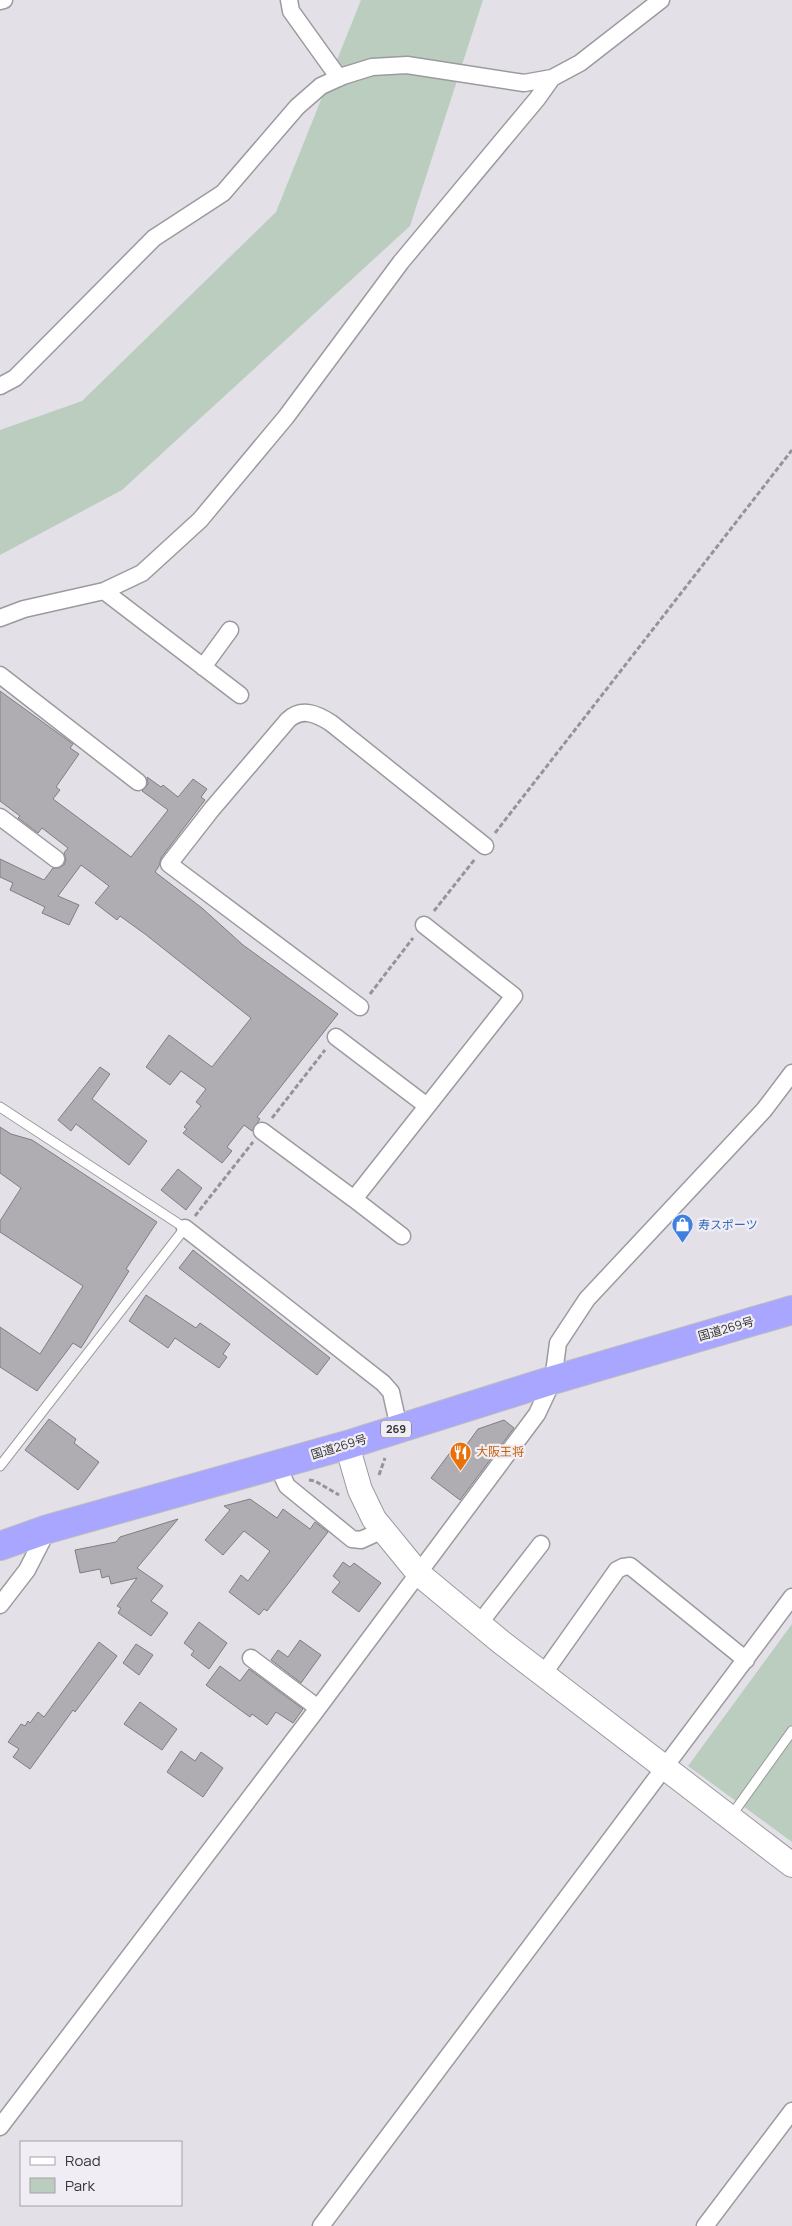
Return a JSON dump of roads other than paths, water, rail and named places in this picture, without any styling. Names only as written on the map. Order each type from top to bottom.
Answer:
[{"type":"highway","name":"国道269号","points":[[0,1546],[48,1530],[347,1445],[553,1380],[792,1310]]},
{"type":"street","points":[[0,1],[4,0]]},
{"type":"street","points":[[289,0],[291,11],[339,78]]},
{"type":"street","points":[[0,386],[15,378],[154,238],[223,193],[296,107],[321,86],[339,78],[372,68],[407,65],[524,83],[552,78],[580,63],[661,0]]},
{"type":"street","points":[[0,618],[24,609],[104,591],[142,573],[200,520],[286,417],[401,262],[552,78]]},
{"type":"street","points":[[104,591],[240,695]]},
{"type":"street","points":[[203,667],[230,630]]},
{"type":"street","points":[[0,676],[138,782]]},
{"type":"street","points":[[360,1007],[169,864],[212,809],[288,720],[301,713],[309,712],[321,716],[331,723],[485,846]]},
{"type":"street","points":[[0,817],[56,859]]},
{"type":"street","points":[[354,1199],[514,996],[424,925]]},
{"type":"street","points":[[336,1037],[428,1106]]},
{"type":"street","points":[[0,2127],[419,1574],[537,1414],[553,1380],[558,1343],[587,1299],[764,1110],[792,1073]]},
{"type":"street","points":[[262,1130],[402,1236]]},
{"type":"street","points":[[185,1228],[383,1383],[391,1392],[399,1428]]},
{"type":"street","points":[[347,1445],[360,1490],[374,1519],[419,1574],[479,1624],[792,1865]]},
{"type":"street","points":[[278,1465],[287,1486],[352,1539],[361,1540],[383,1530]]},
{"type":"street","points":[[0,1605],[27,1570],[48,1530]]},
{"type":"street","points":[[479,1624],[541,1544]]},
{"type":"street","points":[[544,1674],[618,1570],[630,1566],[746,1660]]},
{"type":"street","points":[[321,2226],[792,1597]]},
{"type":"street","points":[[250,1658],[318,1708]]},
{"type":"street","points":[[705,2226],[792,2111]]},
{"type":"lane","points":[[0,1107],[185,1228],[0,1466]]},
{"type":"lane","points":[[730,1818],[792,1731]]},
{"type":"place","name":"寿スポーツ","points":[[682,1244]]},
{"type":"place","name":"大阪王将","points":[[460,1471]]}]
